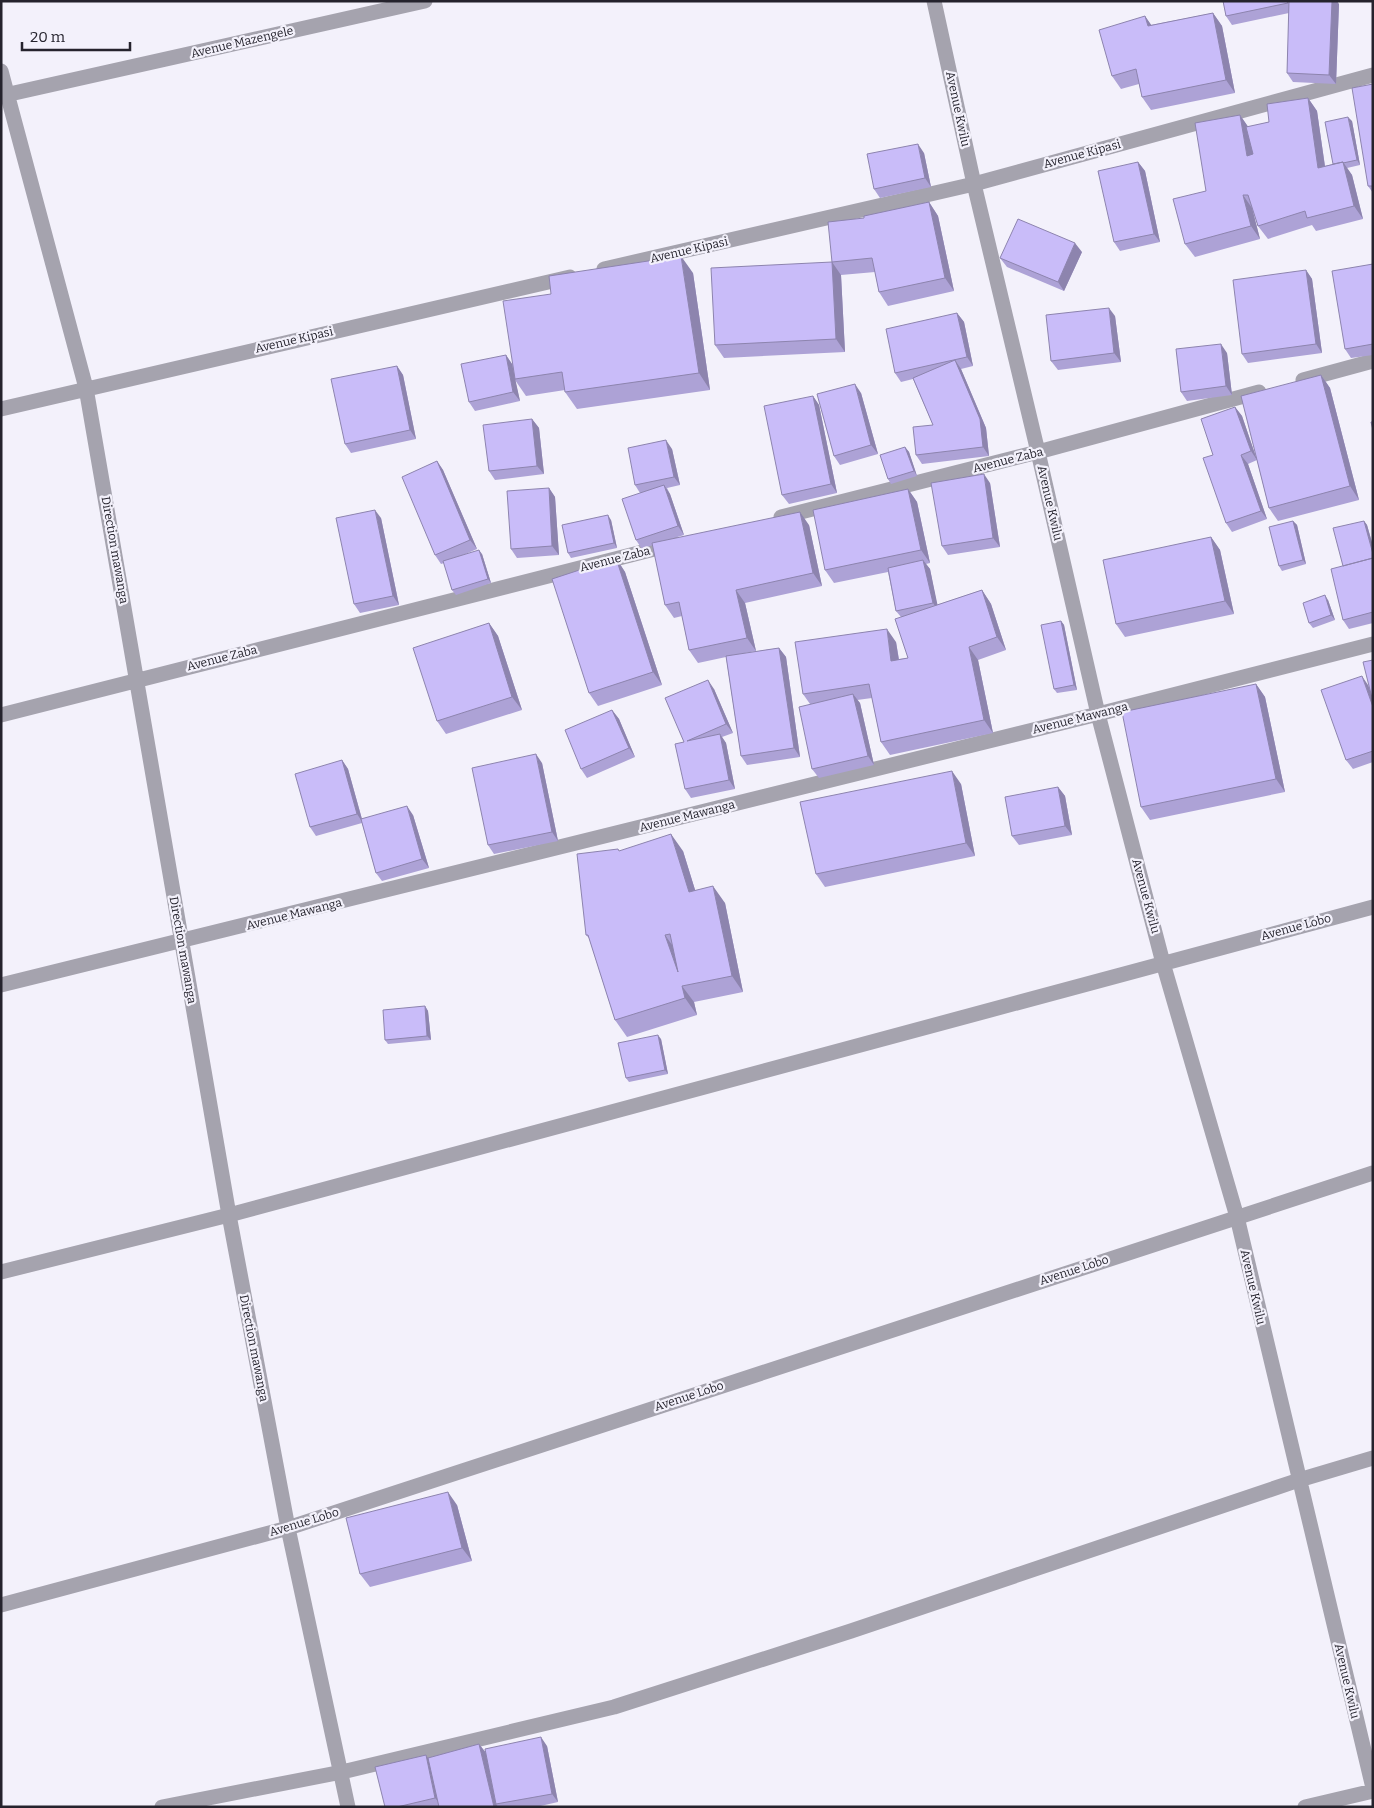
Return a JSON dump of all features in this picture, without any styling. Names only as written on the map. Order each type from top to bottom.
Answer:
[{"type":"street","name":"Avenue Mazengele","points":[[4,96],[425,1]]},
{"type":"street","name":"Avenue Kwilu","points":[[934,1],[974,184],[1098,714],[1163,963],[1237,1217],[1373,1789]]},
{"type":"street","name":"Direction mawanga","points":[[1,71],[4,96],[86,388],[138,679],[181,942],[229,1215],[288,1528],[348,1807]]},
{"type":"street","name":"Avenue Kipasi","points":[[1,409],[974,184],[1373,75]]},
{"type":"street","name":"Avenue Zaba","points":[[767,521],[1038,452],[1373,362]]},
{"type":"street","name":"Avenue Zaba","points":[[1,714],[690,540]]},
{"type":"street","name":"Avenue Mawanga","points":[[1,985],[181,942],[1373,644]]},
{"type":"street","name":"Avenue Lobo","points":[[1,1272],[229,1215],[1373,907]]},
{"type":"street","name":"Avenue Lobo","points":[[1,1604],[288,1528],[1373,1173]]},
{"type":"street","points":[[162,1807],[342,1772],[614,1707],[1299,1480],[1373,1458]]},
{"type":"street","points":[[1305,1807],[1373,1789]]},
{"type":"building","points":[[1223,1],[1287,1],[1288,3],[1226,16]]},
{"type":"building","points":[[1289,1],[1332,1],[1329,75],[1287,73]]},
{"type":"building","points":[[1213,13],[1226,80],[1142,97],[1136,69],[1112,76],[1099,30],[1145,16],[1148,26]]},
{"type":"building","points":[[1373,84],[1373,186],[1368,186],[1352,88]]},
{"type":"building","points":[[1308,98],[1318,168],[1343,162],[1354,206],[1307,218],[1305,211],[1258,226],[1248,195],[1243,195],[1251,226],[1185,244],[1173,199],[1206,191],[1195,123],[1240,115],[1247,156],[1253,154],[1246,127],[1269,122],[1267,104]]},
{"type":"building","points":[[1348,117],[1357,160],[1333,164],[1325,122]]},
{"type":"building","points":[[918,144],[925,178],[874,189],[867,154]]},
{"type":"building","points":[[1138,162],[1154,234],[1114,242],[1098,171]]},
{"type":"building","points":[[929,202],[945,278],[879,292],[872,258],[832,262],[828,222],[864,218],[864,216]]},
{"type":"building","points":[[1018,219],[1075,243],[1058,282],[1000,258]]},
{"type":"building","points":[[681,256],[699,373],[565,392],[562,372],[515,379],[503,301],[551,294],[549,276]]},
{"type":"building","points":[[832,262],[836,339],[715,345],[711,268]]},
{"type":"building","points":[[1373,264],[1373,344],[1345,349],[1332,271]]},
{"type":"building","points":[[1306,270],[1316,344],[1242,354],[1233,280]]},
{"type":"building","points":[[1109,308],[1114,353],[1051,361],[1046,315]]},
{"type":"building","points":[[957,313],[967,357],[895,373],[886,329]]},
{"type":"building","points":[[1221,344],[1226,386],[1181,392],[1176,349]]},
{"type":"building","points":[[506,355],[513,392],[469,402],[461,364]]},
{"type":"building","points":[[955,360],[980,419],[983,447],[916,455],[913,427],[933,425],[913,378]]},
{"type":"building","points":[[397,366],[410,430],[345,444],[331,379]]},
{"type":"building","points":[[1321,375],[1350,486],[1269,508],[1241,396]]},
{"type":"building","points":[[855,384],[871,445],[834,456],[817,394]]},
{"type":"building","points":[[813,396],[831,484],[782,495],[764,406]]},
{"type":"building","points":[[1235,407],[1251,451],[1241,455],[1261,511],[1226,523],[1203,458],[1213,455],[1201,419]]},
{"type":"building","points":[[532,419],[537,466],[489,471],[483,425]]},
{"type":"building","points":[[666,440],[674,477],[635,485],[628,448]]},
{"type":"building","points":[[905,447],[914,471],[888,479],[880,455]]},
{"type":"building","points":[[437,461],[470,540],[435,555],[402,477]]},
{"type":"building","points":[[984,474],[993,538],[942,546],[931,483]]},
{"type":"building","points":[[664,485],[678,526],[636,540],[622,499]]},
{"type":"building","points":[[549,488],[552,546],[511,549],[507,491]]},
{"type":"building","points":[[908,489],[921,550],[825,570],[813,510]]},
{"type":"building","points":[[375,510],[393,596],[354,604],[336,518]]},
{"type":"building","points":[[800,512],[813,573],[736,590],[747,638],[689,650],[679,602],[665,605],[652,543]]},
{"type":"building","points":[[608,515],[614,543],[568,553],[562,525]]},
{"type":"building","points":[[1293,521],[1303,560],[1279,566],[1269,527]]},
{"type":"building","points":[[1364,521],[1373,558],[1343,566],[1333,528]]},
{"type":"building","points":[[1211,537],[1225,601],[1116,624],[1103,560]]},
{"type":"building","points":[[479,550],[488,579],[452,590],[443,561]]},
{"type":"building","points":[[616,558],[653,672],[589,693],[552,579]]},
{"type":"building","points":[[1373,558],[1373,612],[1343,620],[1331,569]]},
{"type":"building","points":[[923,560],[933,603],[896,611],[888,568]]},
{"type":"building","points":[[982,590],[997,637],[969,647],[984,720],[881,742],[869,684],[803,694],[795,642],[887,629],[891,661],[908,658],[895,619]]},
{"type":"building","points":[[1325,595],[1331,615],[1309,623],[1303,603]]},
{"type":"building","points":[[1061,621],[1074,685],[1054,689],[1041,625]]},
{"type":"building","points":[[489,623],[512,697],[437,721],[413,648]]},
{"type":"building","points":[[779,648],[794,748],[741,756],[726,656]]},
{"type":"building","points":[[1373,660],[1373,702],[1363,662]]},
{"type":"building","points":[[1362,676],[1373,707],[1373,751],[1346,760],[1321,690]]},
{"type":"building","points":[[708,680],[726,724],[687,741],[720,734],[729,780],[685,789],[675,744],[684,742],[665,698]]},
{"type":"building","points":[[1256,684],[1276,779],[1141,807],[1122,712]]},
{"type":"building","points":[[853,694],[868,756],[812,769],[799,707]]},
{"type":"building","points":[[612,710],[629,748],[581,769],[565,730]]},
{"type":"building","points":[[536,754],[552,832],[488,845],[472,768]]},
{"type":"building","points":[[342,760],[357,814],[310,827],[295,774]]},
{"type":"building","points":[[952,771],[966,843],[816,874],[800,802]]},
{"type":"building","points":[[1058,787],[1065,826],[1012,836],[1005,797]]},
{"type":"building","points":[[407,806],[422,859],[376,873],[361,819]]},
{"type":"building","points":[[671,834],[689,892],[713,886],[732,976],[682,986],[685,998],[615,1020],[588,935],[586,935],[577,854],[618,849],[619,851]],"holes":[[[670,934],[678,972],[665,935]]]},
{"type":"building","points":[[425,1006],[427,1036],[385,1040],[383,1010]]},
{"type":"building","points":[[658,1035],[665,1070],[626,1078],[618,1043]]},
{"type":"building","points":[[448,1492],[462,1548],[360,1574],[346,1518]]},
{"type":"building","points":[[541,1737],[552,1794],[496,1804],[485,1749]]},
{"type":"building","points":[[479,1744],[494,1807],[439,1807],[428,1758]]},
{"type":"building","points":[[426,1755],[435,1798],[397,1807],[385,1807],[375,1767]]}]
